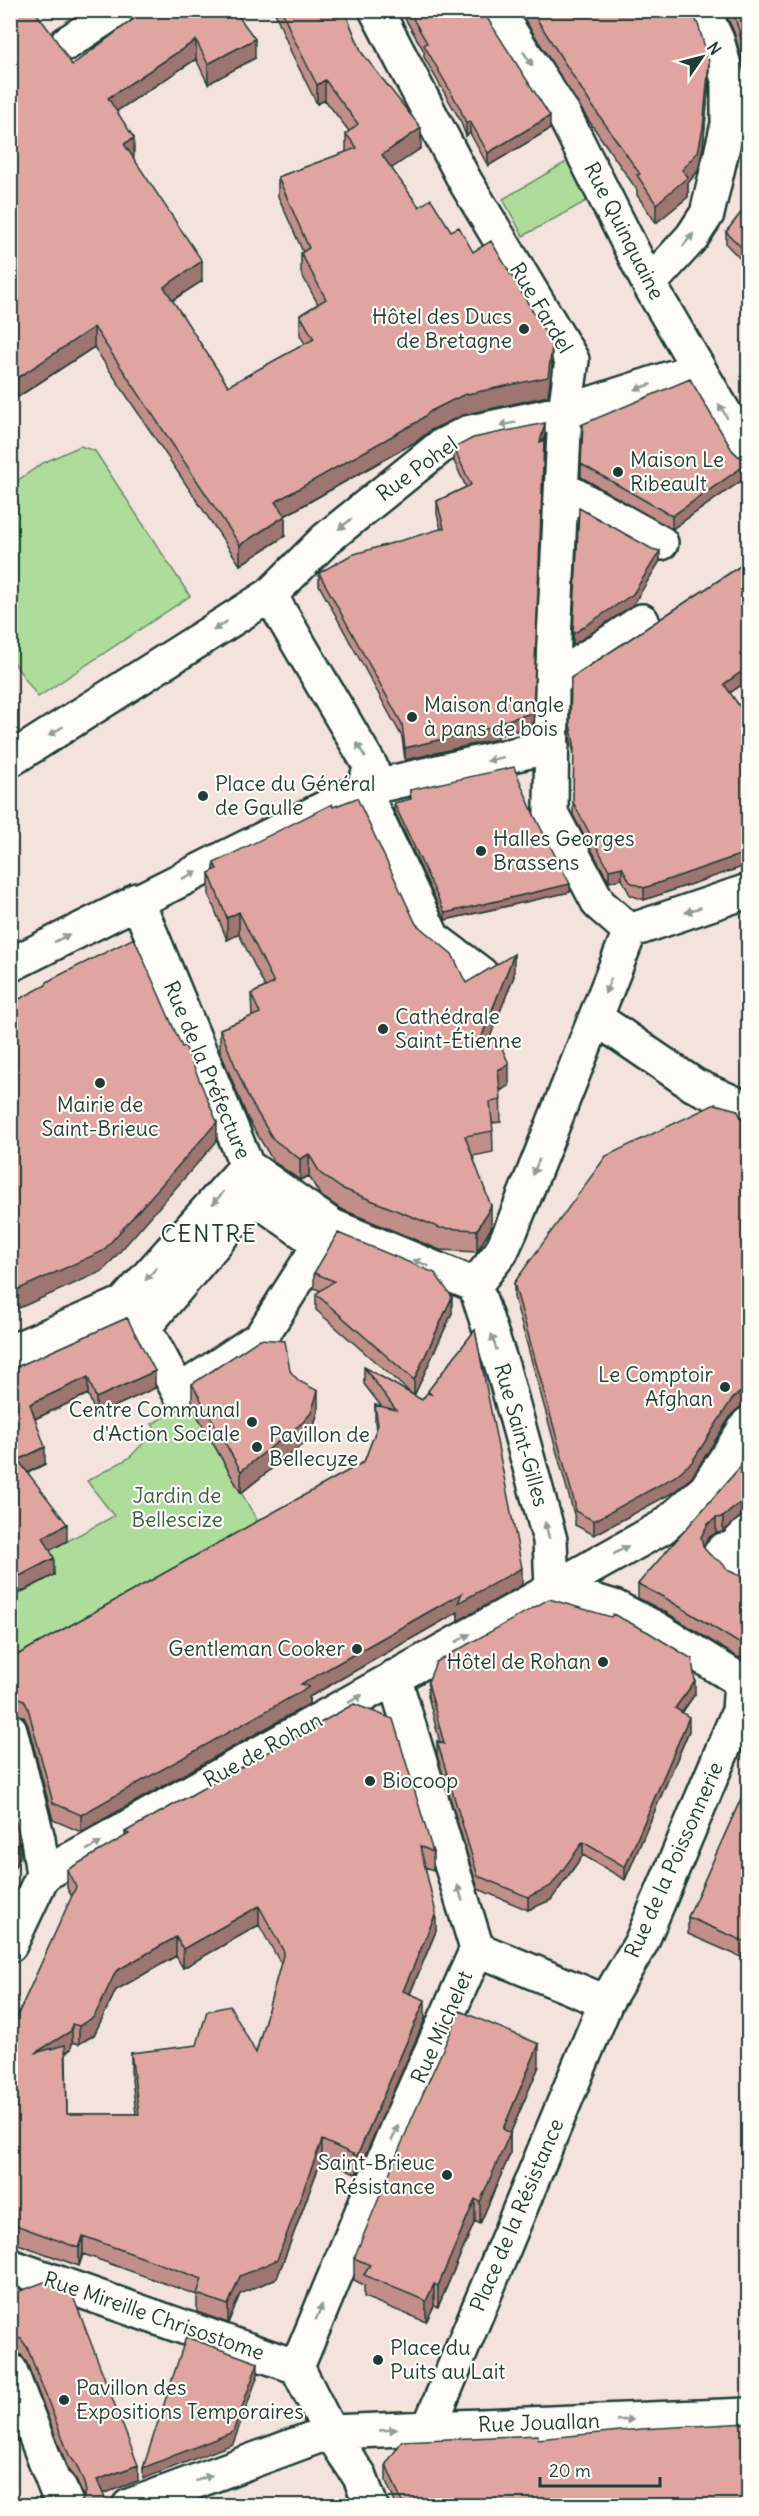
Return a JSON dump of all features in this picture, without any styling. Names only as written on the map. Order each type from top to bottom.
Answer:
[{"type":"street","points":[[68,43],[117,10]]},
{"type":"street","name":"Rue Fardel","points":[[376,10],[465,181],[572,360],[565,412],[552,681],[551,813],[599,904],[630,932]]},
{"type":"street","name":"Rue Quinquaine","points":[[496,10],[563,112],[649,284],[748,453]]},
{"type":"street","points":[[649,284],[692,237],[708,214],[728,124],[728,80],[717,40],[703,10]]},
{"type":"street","name":"Rue Pohel","points":[[270,595],[296,566],[326,539],[440,447],[467,433],[565,412],[698,369]]},
{"type":"street","points":[[562,488],[661,543]]},
{"type":"street","points":[[10,760],[270,595],[371,767],[363,789],[433,938],[481,974]]},
{"type":"street","points":[[552,681],[642,621]]},
{"type":"street","points":[[10,965],[363,789],[552,746]]},
{"type":"street","points":[[475,1285],[501,1252],[630,932],[748,891]]},
{"type":"street","name":"Rue de la Préfecture","points":[[137,900],[247,1166],[332,1226],[475,1285]]},
{"type":"street","points":[[596,1018],[694,1085],[748,1109]]},
{"type":"street","points":[[10,1352],[124,1303],[247,1166]]},
{"type":"street","points":[[254,1197],[320,1244],[261,1337],[180,1392],[144,1327],[254,1197]]},
{"type":"street","name":"Rue Saint-Gilles","points":[[475,1285],[503,1369],[550,1540],[552,1588]]},
{"type":"street","name":"Rue de Rohan","points":[[43,1875],[663,1527],[706,1489],[748,1424]]},
{"type":"street","points":[[748,1536],[747,1534],[727,1554],[723,1550],[720,1554],[741,1567],[739,1570],[747,1575],[748,1572]]},
{"type":"street","points":[[552,1588],[614,1607],[657,1629],[745,1682]]},
{"type":"street","name":"Rue Michelet","points":[[297,2367],[396,2130],[477,1949],[394,1677]]},
{"type":"street","name":"Rue de la Poissonnerie","points":[[606,2002],[641,1944],[739,1711],[745,1682]]},
{"type":"street","points":[[10,1730],[38,1839],[43,1875],[10,1945]]},
{"type":"street","points":[[477,1949],[606,2002]]},
{"type":"street","name":"Place de la Résistance","points":[[429,2428],[606,2002]]},
{"type":"street","name":"Rue Mireille Chrisostome","points":[[10,2266],[297,2367]]},
{"type":"street","points":[[297,2367],[330,2432],[366,2491]]},
{"type":"street","points":[[10,2370],[56,2488],[59,2487],[67,2505]]},
{"type":"street","name":"Rue Jouallan","points":[[129,2505],[330,2432],[748,2415]]},
{"type":"green space","points":[[573,158],[592,198],[523,236],[503,199]]},
{"type":"green space","points":[[80,446],[95,451],[190,596],[38,697],[11,659],[11,485],[43,463]]},
{"type":"green space","name":"Jardin de Bellescize","points":[[189,1402],[265,1534],[22,1669],[11,1623],[10,1598],[54,1575],[43,1554],[114,1516],[87,1481],[129,1458],[156,1430],[152,1424]]},
{"type":"building","points":[[10,10],[34,10],[72,65],[146,10],[234,10],[255,39],[208,64],[196,40],[108,98],[134,138],[124,144],[202,261],[164,287],[228,386],[314,339],[300,315],[326,299],[301,253],[309,248],[278,177],[357,148],[346,134],[358,124],[325,80],[317,85],[282,10],[344,10],[362,53],[421,128],[382,155],[419,207],[431,199],[451,231],[459,227],[473,252],[491,241],[548,337],[552,347],[548,377],[463,395],[431,411],[417,422],[275,502],[285,516],[240,545],[94,327],[10,383]]},
{"type":"building","points":[[408,10],[482,10],[550,116],[488,153],[470,121],[466,123],[460,108],[424,45],[427,43]]},
{"type":"building","points":[[531,10],[692,10],[709,62],[703,128],[698,152],[682,170],[688,177],[656,204],[637,175],[640,174],[589,101]]},
{"type":"building","points":[[733,10],[748,10],[748,117],[746,112],[746,56]]},
{"type":"building","points":[[748,204],[748,254],[726,232]]},
{"type":"building","points":[[690,379],[732,450],[738,456],[748,459],[748,463],[672,516],[581,464],[583,424]]},
{"type":"building","points":[[545,423],[540,442],[544,440],[533,713],[496,723],[497,726],[405,748],[402,724],[319,573],[351,555],[444,528],[437,501],[471,485],[454,448],[473,438]]},
{"type":"building","points":[[579,508],[652,549],[660,551],[633,594],[573,634]]},
{"type":"building","points":[[748,561],[748,667],[724,684],[748,719],[748,852],[644,888],[630,882],[622,867],[609,870],[573,802],[574,743],[570,724],[571,678]]},
{"type":"building","points":[[10,699],[19,712],[10,718]]},
{"type":"building","name":"Halles Georges Brassens","points":[[514,767],[534,815],[570,884],[445,913],[394,803],[411,799],[410,790]]},
{"type":"building","name":"Cathédrale Saint-Étienne","points":[[357,798],[416,924],[452,954],[466,983],[514,954],[478,1046],[497,1037],[509,1064],[498,1070],[501,1100],[490,1102],[493,1131],[465,1136],[491,1206],[477,1230],[440,1228],[341,1188],[320,1173],[309,1154],[300,1159],[273,1139],[248,1097],[220,1029],[260,1013],[251,994],[274,983],[239,912],[227,918],[209,873],[217,869],[214,863],[332,804],[333,807]]},
{"type":"building","name":"Mairie de Saint-Brieuc","points":[[134,938],[182,1047],[185,1046],[217,1122],[103,1251],[10,1293],[10,1004],[46,985],[54,978]]},
{"type":"building","points":[[715,1104],[737,1110],[748,1129],[748,1391],[739,1393],[732,1399],[692,1462],[674,1477],[594,1521],[575,1511],[575,1504],[514,1283],[606,1156]]},
{"type":"building","points":[[338,1233],[435,1273],[452,1297],[414,1380],[316,1294],[334,1281],[314,1273]]},
{"type":"building","points":[[127,1318],[155,1371],[96,1398],[88,1377],[30,1404],[45,1447],[18,1460],[67,1524],[43,1537],[54,1558],[10,1581],[10,1370]]},
{"type":"building","points":[[475,1330],[522,1568],[458,1603],[462,1593],[301,1684],[309,1687],[81,1815],[53,1803],[28,1708],[24,1700],[10,1695],[10,1659],[364,1462],[378,1425],[375,1405],[396,1410],[364,1367],[422,1400],[427,1393],[431,1394],[428,1391]]},
{"type":"building","name":"Pavillon de Bellecyze","points":[[260,1339],[285,1341],[290,1371],[299,1381],[318,1391],[311,1413],[303,1422],[241,1471],[192,1384]]},
{"type":"building","points":[[748,1458],[748,1501],[741,1502],[723,1517],[716,1518],[708,1524],[701,1537],[703,1547],[710,1555],[729,1571],[748,1579],[748,1644],[737,1642],[638,1584]]},
{"type":"building","points":[[549,1599],[611,1617],[613,1614],[648,1632],[692,1659],[695,1681],[675,1708],[689,1717],[625,1867],[583,1842],[551,1886],[528,1897],[478,1876],[437,1741],[444,1744],[428,1682],[436,1662]]},
{"type":"building","points":[[354,1704],[393,1719],[433,1852],[420,1846],[436,1913],[403,1991],[425,2000],[357,2156],[322,2140],[277,2260],[240,2276],[228,2305],[197,2294],[202,2279],[83,2236],[79,2248],[10,2223],[10,2032],[76,1887],[67,1870],[129,1834],[125,1832]],"holes":[[[259,1906],[284,1952],[256,2053],[230,2006],[207,2011],[197,2045],[131,2053],[139,2114],[67,2114],[65,2045],[35,2053],[71,2031],[72,2024],[79,2026],[94,2017],[116,1971],[176,1937],[183,1949]]]},
{"type":"building","points":[[748,1783],[748,1943],[688,1917]]},
{"type":"building","points":[[10,1798],[20,1840],[10,1860]]},
{"type":"building","name":"Saint-Brieuc Résistance","points":[[460,2011],[539,2044],[503,2129],[510,2133],[480,2202],[475,2199],[438,2286],[434,2284],[426,2301],[364,2275],[370,2265],[354,2258]]},
{"type":"building","name":"Pavillon des Expositions Temporaires","points":[[44,2282],[71,2291],[138,2465],[97,2480],[108,2505],[76,2505],[82,2501],[86,2492],[84,2483],[76,2464],[69,2455],[27,2347],[21,2339],[10,2336],[10,2295]]},
{"type":"building","points":[[186,2337],[258,2363],[233,2432],[143,2468]]},
{"type":"building","points":[[748,2423],[748,2505],[403,2505],[386,2464],[402,2441],[538,2435],[538,2439],[641,2429]]},
{"type":"place","name":"Hôtel des Ducs de Bretagne","points":[[524,329]]},
{"type":"place","name":"Maison Le Ribeault","points":[[618,472]]},
{"type":"place","name":"Maison d'angle à pans de bois","points":[[412,717]]},
{"type":"place","name":"Place du Général de Gaulle","points":[[203,796]]},
{"type":"place","name":"Halles Georges Brassens","points":[[481,851]]},
{"type":"place","name":"Cathédrale Saint-Étienne","points":[[383,1029]]},
{"type":"place","name":"Mairie de Saint-Brieuc","points":[[100,1083]]},
{"type":"place","name":"Le Comptoir Afghan","points":[[725,1387]]},
{"type":"place","name":"Centre Communal d'Action Sociale","points":[[252,1422]]},
{"type":"place","name":"Pavillon de Bellecyze","points":[[257,1447]]},
{"type":"place","name":"Gentleman Cooker","points":[[357,1649]]},
{"type":"place","name":"Hôtel de Rohan","points":[[603,1662]]},
{"type":"place","name":"Biocoop","points":[[370,1781]]},
{"type":"place","name":"Saint-Brieuc Résistance","points":[[447,2175]]},
{"type":"place","name":"Place du Puits au Lait","points":[[378,2360]]},
{"type":"place","name":"Pavillon des Expositions Temporaires","points":[[64,2400]]},
{"type":"district","name":"CENTRE","points":[[209,1234]]}]
